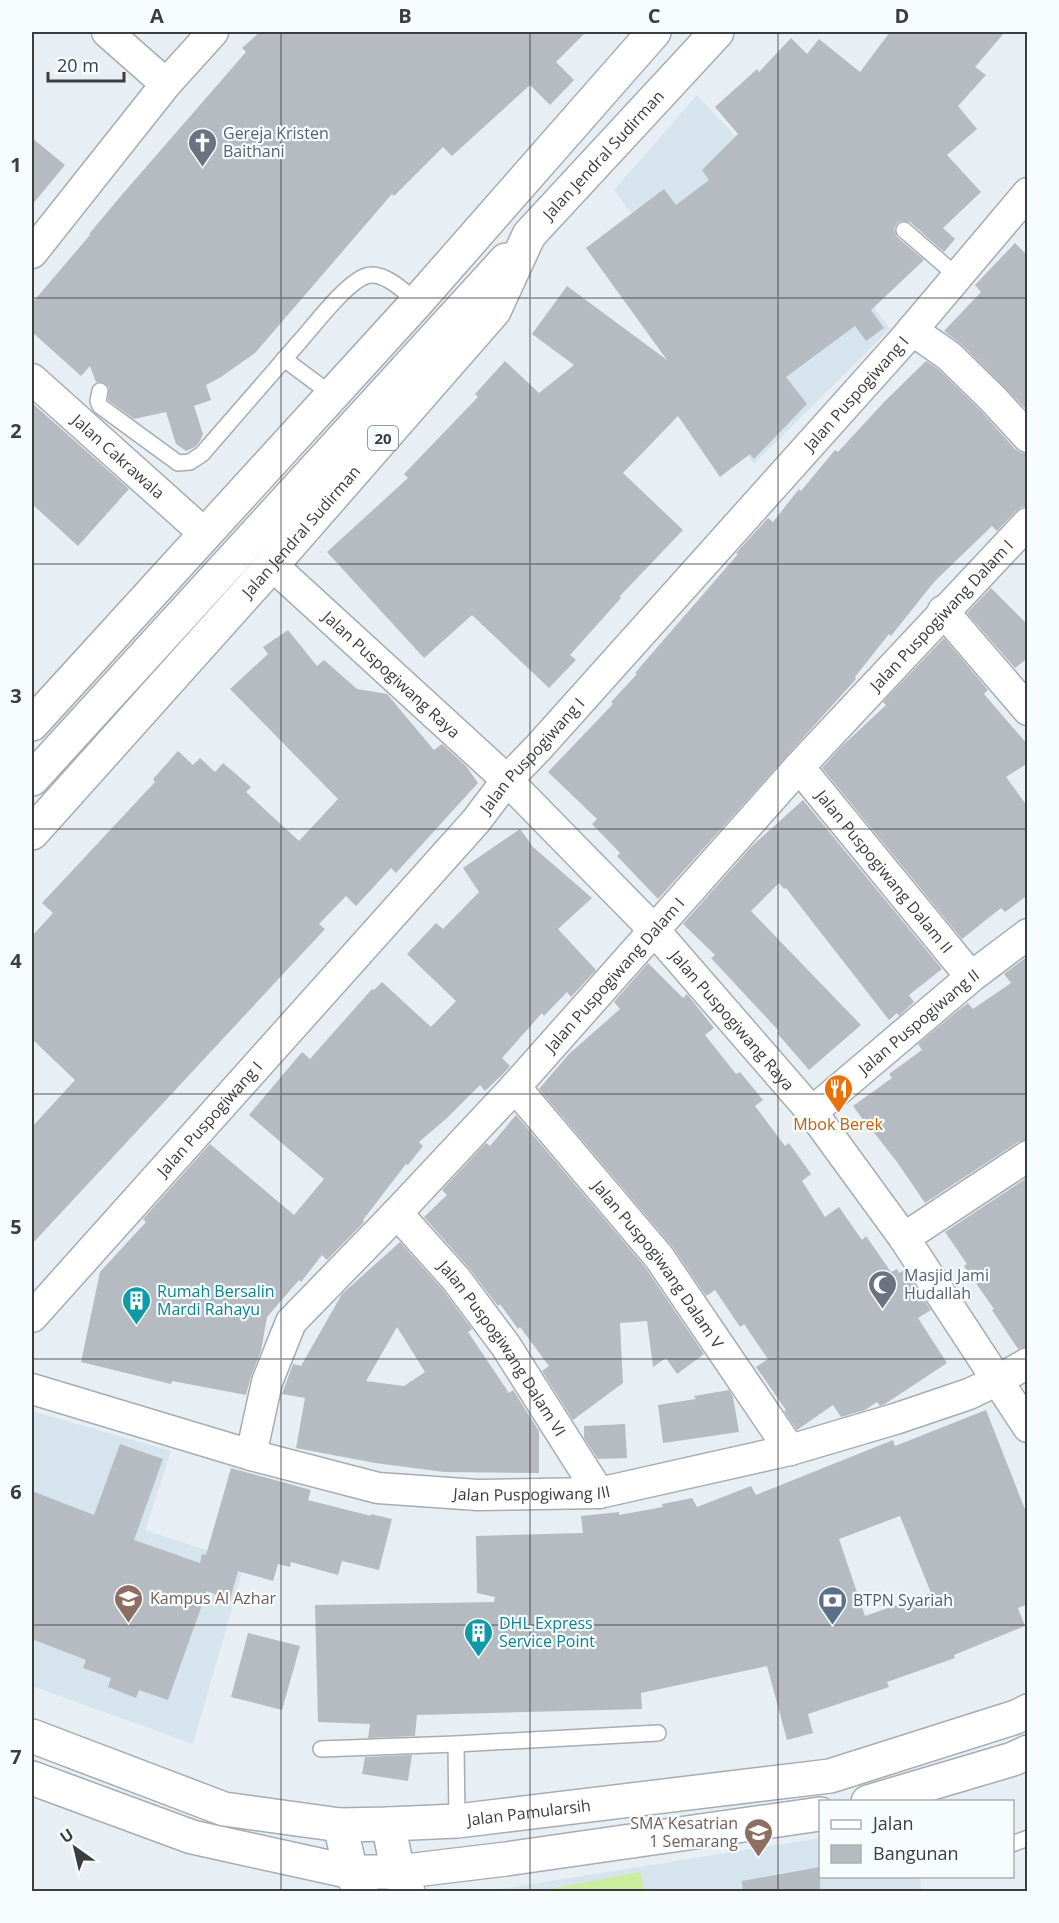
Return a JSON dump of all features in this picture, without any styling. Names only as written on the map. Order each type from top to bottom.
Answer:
[{"type":"main road","points":[[32,723],[417,302],[654,32]]},
{"type":"main road","name":"Jalan Jendral Sudirman","points":[[32,833],[272,565],[494,311],[529,235],[717,32]]},
{"type":"main road","name":"20","points":[[32,779],[529,235]]},
{"type":"main road","name":"Jalan Pamularsih","points":[[32,1736],[224,1809],[340,1825],[388,1824],[458,1821],[830,1776],[1016,1717],[1028,1711]]},
{"type":"main road","points":[[881,1800],[915,1795],[1028,1752]]},
{"type":"main road","points":[[32,1778],[192,1837],[356,1882],[403,1882],[506,1859],[819,1814]]},
{"type":"main road","points":[[388,1824],[403,1882]]},
{"type":"main road","points":[[340,1825],[356,1882]]},
{"type":"street","points":[[107,32],[166,84]]},
{"type":"street","points":[[32,253],[166,84],[213,32]]},
{"type":"street","name":"Jalan Puspogiwang I","points":[[32,1317],[476,821],[507,780],[912,330],[1028,193]]},
{"type":"street","points":[[912,330],[949,356],[1028,437]]},
{"type":"street","name":"Jalan Cakrawala","points":[[32,379],[205,534]]},
{"type":"street","name":"Jalan Puspogiwang Dalam I","points":[[251,1455],[267,1382],[291,1322],[515,1087],[799,767],[1028,523]]},
{"type":"street","name":"Jalan Puspogiwang Raya","points":[[272,565],[507,780],[655,931],[812,1112],[904,1238],[1028,1427]]},
{"type":"street","points":[[943,611],[1028,710]]},
{"type":"street","name":"Jalan Puspogiwang Dalam II","points":[[799,767],[971,976]]},
{"type":"street","name":"Jalan Puspogiwang II","points":[[812,1112],[971,976],[1028,934]]},
{"type":"street","name":"Jalan Puspogiwang Dalam V","points":[[515,1087],[659,1257],[790,1450]]},
{"type":"street","points":[[904,1238],[1028,1155]]},
{"type":"street","name":"Jalan Puspogiwang Dalam VI","points":[[397,1213],[456,1279],[506,1346],[599,1493]]},
{"type":"street","name":"Jalan Puspogiwang III","points":[[32,1389],[251,1455],[378,1488],[478,1496],[599,1493],[790,1450],[895,1419],[969,1394],[1028,1363]]},
{"type":"lane","points":[[904,230],[957,276]]},
{"type":"lane","points":[[100,391],[98,401],[100,406],[178,463],[190,462],[201,454],[346,290],[367,276],[377,275],[396,285],[417,302]]},
{"type":"lane","points":[[284,359],[331,394]]},
{"type":"lane","points":[[321,1749],[456,1744],[658,1732]]},
{"type":"lane","points":[[456,1744],[458,1821]]},
{"type":"shaded area","points":[[697,95],[792,197],[890,329],[754,464],[704,395],[667,261],[614,190]]},
{"type":"shaded area","name":"Kampus Al Azhar","points":[[32,1411],[171,1451],[145,1530],[245,1563],[193,1744],[32,1686]]},
{"type":"shaded area","name":"SMA Kesatrian 1 Semarang","points":[[819,1838],[819,1878],[919,1878],[922,1891],[481,1892]]},
{"type":"green space","points":[[640,1872],[644,1891],[544,1891],[544,1890]]},
{"type":"building","points":[[260,32],[586,32],[556,62],[574,80],[550,105],[530,85],[452,156],[443,147],[394,196],[392,194],[255,353],[206,385],[211,400],[194,406],[203,434],[195,447],[186,451],[176,444],[166,412],[134,419],[108,400],[109,387],[102,382],[96,382],[90,366],[81,376],[32,332],[32,303],[120,197],[246,52],[242,48]]},
{"type":"building","points":[[890,32],[1005,32],[975,67],[986,75],[958,106],[977,129],[947,155],[981,192],[943,228],[955,239],[944,252],[910,222],[897,223],[894,229],[897,237],[924,260],[871,310],[884,328],[866,341],[855,326],[786,377],[807,404],[754,459],[750,454],[720,477],[678,416],[623,473],[683,530],[620,596],[621,598],[570,655],[576,660],[549,688],[472,615],[424,658],[327,552],[408,478],[404,474],[478,397],[475,394],[505,361],[539,393],[574,365],[532,334],[567,286],[667,360],[586,248],[664,189],[676,205],[709,180],[702,170],[738,134],[715,107],[757,69],[759,72],[791,38],[807,54],[819,39],[860,72]]},
{"type":"building","points":[[32,138],[65,165],[32,205]]},
{"type":"building","points":[[1015,243],[1028,256],[1028,411],[961,344],[944,331],[981,292],[975,285]]},
{"type":"building","points":[[926,361],[938,369],[981,411],[1015,449],[1028,454],[1028,506],[1016,511],[997,531],[992,526],[934,582],[891,636],[889,634],[855,677],[856,679],[658,899],[617,856],[620,853],[592,824],[597,819],[548,772],[613,704],[611,702],[637,674],[635,673],[768,518],[773,522],[799,489],[801,491],[835,450],[838,452]]},
{"type":"building","points":[[32,403],[129,489],[78,546],[32,504]]},
{"type":"building","points":[[991,588],[1028,625],[1028,658],[1015,668],[967,613]]},
{"type":"building","points":[[288,630],[317,666],[324,660],[357,689],[387,694],[434,750],[442,744],[466,766],[478,783],[396,873],[391,868],[356,906],[346,896],[319,924],[325,929],[32,1244],[32,1127],[75,1080],[32,1039],[32,936],[53,913],[42,903],[155,782],[153,779],[178,751],[193,765],[200,758],[215,772],[223,763],[251,787],[246,792],[299,841],[338,799],[230,689],[268,654],[263,647]]},
{"type":"building","points":[[944,638],[988,690],[984,694],[1028,745],[1028,763],[1006,777],[1028,807],[1028,895],[1005,912],[1001,908],[962,939],[822,768],[886,705],[883,702]]},
{"type":"building","points":[[803,800],[942,969],[909,995],[914,1002],[899,1016],[897,1013],[889,1020],[786,888],[784,889],[779,883],[751,911],[861,1025],[809,1070],[777,1033],[779,1031],[711,958],[715,955],[683,924],[752,846]]},
{"type":"building","points":[[520,829],[533,847],[592,898],[558,929],[596,970],[571,997],[567,992],[544,1016],[542,1013],[502,1058],[510,1066],[504,1073],[485,1091],[480,1085],[419,1142],[423,1146],[408,1165],[406,1164],[363,1220],[364,1222],[327,1260],[322,1255],[301,1282],[299,1280],[267,1317],[261,1351],[246,1395],[172,1381],[171,1384],[81,1362],[100,1272],[146,1222],[143,1219],[210,1144],[294,1215],[324,1179],[249,1115],[302,1052],[310,1059],[372,989],[374,990],[382,982],[431,1027],[456,1001],[407,954],[436,923],[443,929],[479,892],[463,868]]},
{"type":"building","points":[[1028,956],[1028,1139],[1018,1142],[925,1203],[897,1162],[853,1106],[892,1078],[889,1074],[922,1050],[918,1044],[960,1009],[968,1003],[973,1009],[1011,983],[1004,974]]},
{"type":"building","points":[[648,963],[683,998],[687,994],[714,1028],[705,1035],[736,1074],[740,1072],[763,1100],[755,1106],[785,1146],[789,1143],[811,1174],[802,1181],[825,1217],[839,1207],[862,1240],[866,1236],[891,1272],[897,1269],[899,1273],[904,1270],[931,1310],[918,1318],[947,1363],[885,1404],[880,1406],[877,1402],[865,1410],[841,1417],[833,1405],[797,1430],[756,1367],[768,1359],[744,1324],[740,1327],[715,1290],[706,1296],[672,1246],[539,1089],[569,1054],[620,1009],[614,1002]]},
{"type":"building","points":[[516,1115],[645,1267],[704,1354],[677,1374],[666,1358],[653,1367],[647,1321],[620,1323],[623,1383],[573,1420],[542,1371],[549,1366],[520,1327],[518,1329],[500,1304],[498,1306],[469,1268],[424,1217],[447,1195],[442,1190],[486,1143],[490,1146]]},
{"type":"building","points":[[1028,1177],[1028,1346],[1018,1349],[964,1266],[967,1264],[945,1232]]},
{"type":"building","points":[[400,1242],[443,1290],[472,1329],[468,1332],[509,1393],[513,1390],[539,1431],[539,1473],[444,1472],[375,1463],[296,1448],[305,1398],[282,1394],[293,1364],[301,1366],[342,1294]],"holes":[[[397,1327],[425,1372],[404,1386],[366,1381]]]},
{"type":"building","points":[[729,1390],[733,1397],[739,1432],[663,1443],[658,1405],[696,1399],[694,1396]]},
{"type":"building","points":[[986,1410],[1028,1517],[1028,1604],[1018,1608],[1025,1626],[954,1655],[955,1658],[887,1682],[889,1687],[808,1714],[813,1733],[787,1740],[767,1666],[641,1693],[642,1709],[417,1715],[415,1736],[368,1738],[370,1724],[318,1722],[315,1605],[494,1602],[495,1597],[477,1593],[476,1536],[583,1533],[581,1516],[619,1512],[619,1515],[663,1507],[662,1504],[692,1498],[697,1507],[751,1486],[756,1495],[893,1440],[895,1446]],"holes":[[[900,1516],[931,1593],[865,1616],[839,1539]]]},
{"type":"building","points":[[625,1424],[627,1458],[598,1459],[584,1438],[584,1426]]},
{"type":"building","name":"Kampus Al Azhar","points":[[120,1444],[163,1459],[134,1540],[200,1563],[202,1554],[206,1555],[231,1468],[311,1490],[308,1500],[392,1519],[379,1570],[342,1561],[338,1575],[291,1562],[290,1567],[278,1564],[273,1581],[238,1571],[230,1600],[207,1591],[168,1700],[139,1690],[136,1698],[108,1687],[111,1678],[83,1668],[86,1660],[32,1639],[32,1491],[94,1515]]},
{"type":"building","points":[[248,1633],[300,1646],[282,1710],[231,1697]]},
{"type":"building","points":[[412,1755],[408,1781],[362,1774],[365,1757]]},
{"type":"building","points":[[819,1867],[820,1892],[743,1892],[742,1881]]},
{"type":"place","name":"Gereja Kristen Baithani","points":[[202,168]]},
{"type":"place","name":"Mbok Berek","points":[[838,1114]]},
{"type":"place","name":"Masjid Jami Hudallah","points":[[883,1310]]},
{"type":"place","name":"Rumah Bersalin Mardi Rahayu","points":[[136,1326]]},
{"type":"place","name":"Kampus Al Azhar","points":[[129,1624]]},
{"type":"place","name":"BTPN Syariah","points":[[832,1626]]},
{"type":"place","name":"DHL Express Service Point","points":[[478,1658]]},
{"type":"place","name":"SMA Kesatrian 1 Semarang","points":[[759,1858]]}]
